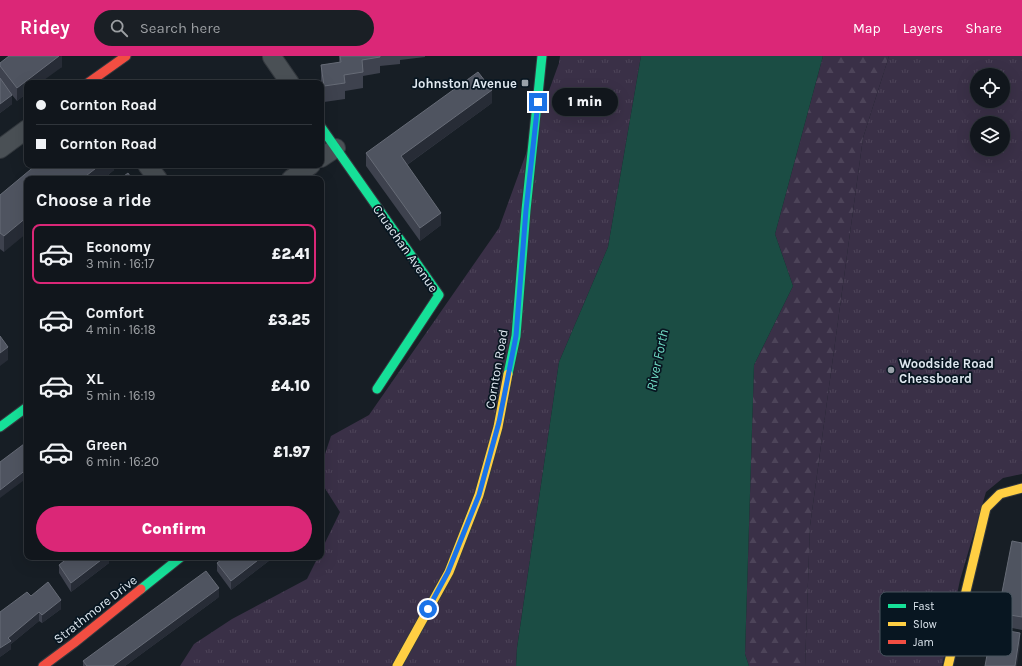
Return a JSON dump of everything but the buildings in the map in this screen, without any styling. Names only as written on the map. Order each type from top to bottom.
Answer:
[{"type":"street","points":[[92,80],[126,56]]},
{"type":"street","name":"Cornton Road","points":[[397,666],[448,572],[479,495],[498,426],[516,336],[526,210],[542,56]]},
{"type":"street","points":[[272,57],[288,80]]},
{"type":"street","points":[[0,149],[24,131]]},
{"type":"street","name":"Cruachan Avenue","points":[[324,131],[439,295],[377,389]]},
{"type":"street","points":[[324,156],[336,148]]},
{"type":"street","points":[[149,168],[156,176]]},
{"type":"street","points":[[295,176],[307,168]]},
{"type":"street","points":[[0,427],[24,409]]},
{"type":"street","points":[[966,592],[986,508],[1000,494],[1022,488]]},
{"type":"street","name":"Strathmore Drive","points":[[43,666],[177,560]]},
{"type":"street","points":[[948,666],[950,656]]},
{"type":"green space","points":[[560,56],[641,56],[608,247],[559,362],[517,648],[516,666],[180,666],[194,644],[232,619],[307,579],[316,560],[324,560],[324,545],[340,512],[324,487],[324,457],[331,436],[369,415],[499,228],[559,63]]},
{"type":"green space","points":[[823,56],[889,56],[863,138],[810,526],[805,666],[749,666],[745,654],[754,365],[793,286],[775,234]]},
{"type":"green space","points":[[889,56],[1022,56],[1022,474],[1003,478],[986,492],[957,592],[880,592],[880,656],[944,656],[942,666],[805,666],[810,526],[863,138]]},
{"type":"water","name":"River Forth","points":[[641,56],[823,56],[775,234],[793,286],[754,365],[745,654],[749,666],[516,666],[517,648],[559,362],[608,247]]},
{"type":"traffic: fast","points":[[508,374],[516,336],[526,210],[542,56]]},
{"type":"traffic: fast","points":[[324,131],[439,295],[377,389]]},
{"type":"traffic: fast","points":[[0,427],[24,409]]},
{"type":"traffic: fast","points":[[141,589],[177,560]]},
{"type":"traffic: slow","points":[[397,666],[449,572],[479,495],[498,427],[508,374]]},
{"type":"traffic: slow","points":[[966,592],[986,508],[1000,494],[1022,488]]},
{"type":"traffic: slow","points":[[948,666],[950,656]]},
{"type":"traffic: jam","points":[[92,80],[126,56]]},
{"type":"traffic: jam","points":[[43,666],[141,589]]},
{"type":"place","name":"Johnston Avenue","points":[[525,83]]},
{"type":"place","name":"Woodside Road Chessboard","points":[[891,370]]},
{"type":"route","points":[[428,609],[448,572],[479,495],[499,422],[516,336],[526,210],[538,102]]}]
